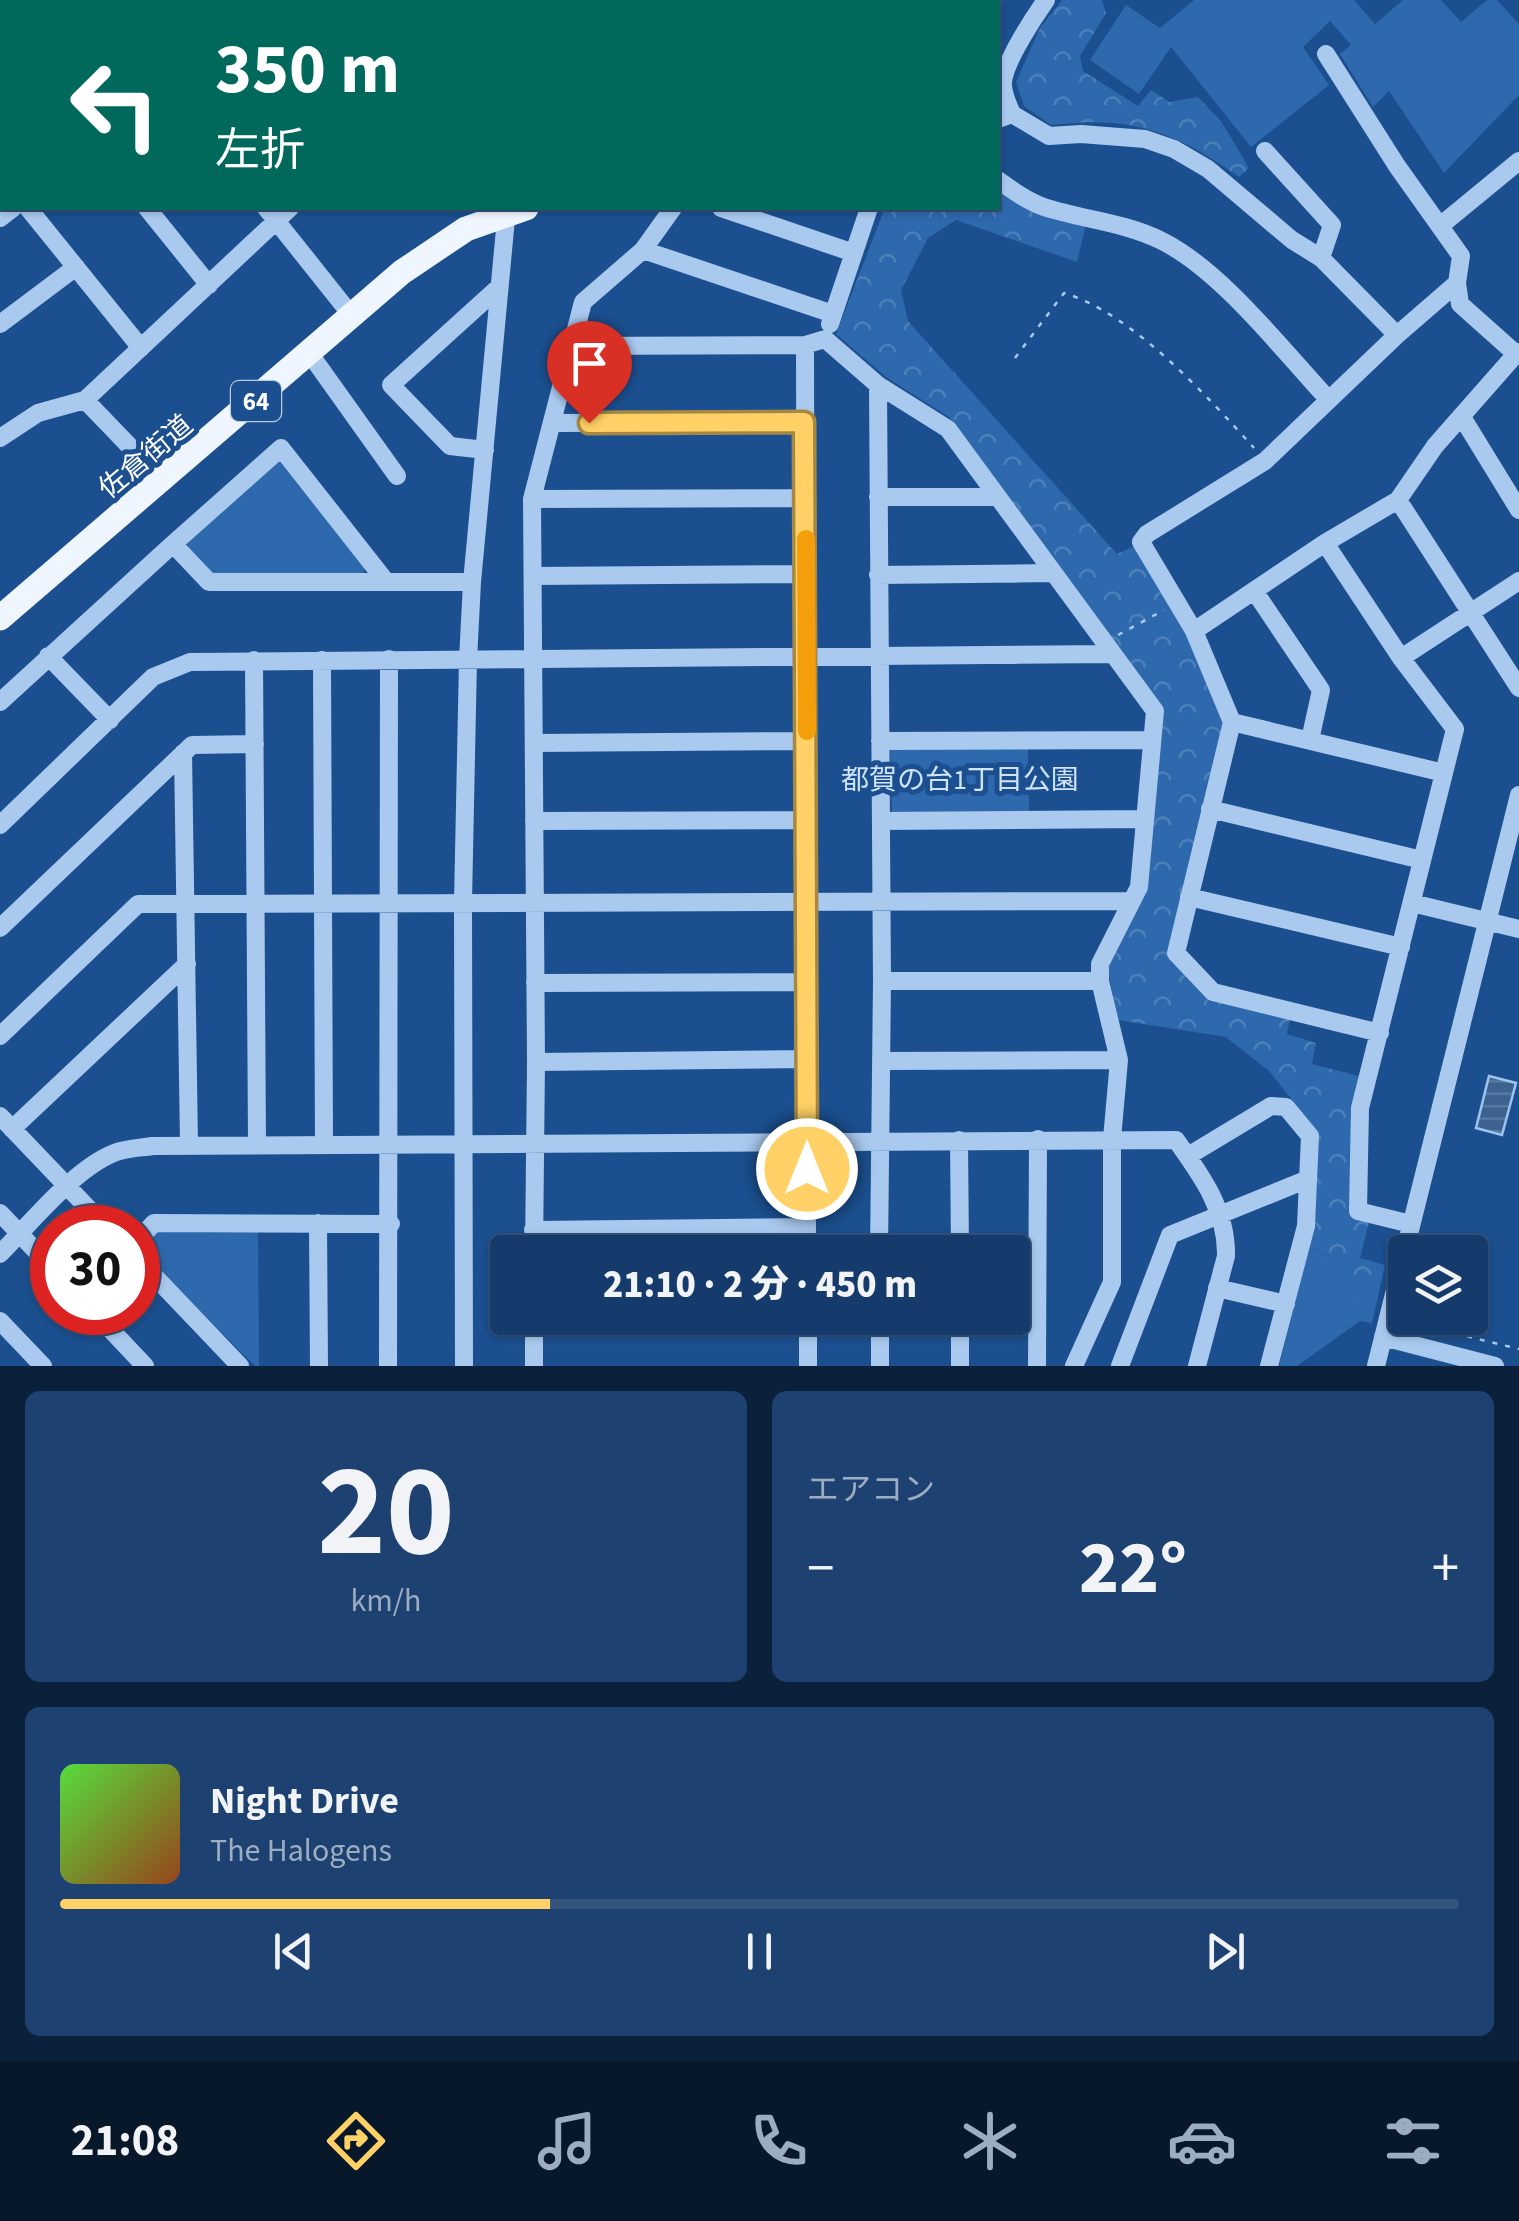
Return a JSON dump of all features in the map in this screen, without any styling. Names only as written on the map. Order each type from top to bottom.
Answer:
[{"type":"main road","name":"佐倉街道","points":[[0,618],[437,246],[466,228],[513,210]]},
{"type":"street","points":[[1046,0],[1029,24],[1003,80],[1005,116],[1049,136],[1116,135],[1174,149],[1208,169],[1292,240],[1322,258],[1397,335]]},
{"type":"street","points":[[1194,630],[1398,500],[1435,446],[1518,353],[1460,304],[1457,282],[1461,256],[1397,166],[1326,54]]},
{"type":"street","points":[[1265,150],[1332,225],[1322,258]]},
{"type":"street","points":[[1440,226],[1519,160]]},
{"type":"street","points":[[1000,181],[1041,206],[1117,222],[1163,241],[1188,257],[1220,285],[1329,400]]},
{"type":"street","points":[[30,210],[141,348]]},
{"type":"street","points":[[149,210],[208,285]]},
{"type":"street","points":[[464,1366],[463,902],[468,660],[498,288],[513,210]]},
{"type":"street","points":[[533,1235],[536,1062],[532,499],[583,302],[643,250],[672,210]]},
{"type":"street","points":[[727,210],[854,252]]},
{"type":"street","points":[[826,339],[868,210]]},
{"type":"street","points":[[0,438],[38,412],[85,400],[208,285],[277,212],[352,316]]},
{"type":"street","points":[[643,250],[833,314]]},
{"type":"street","points":[[0,324],[76,267]]},
{"type":"street","points":[[1380,1032],[1213,992],[1176,953],[1232,722],[1194,630],[1141,542],[1147,534],[1265,461],[1457,282]]},
{"type":"street","points":[[485,450],[450,446],[390,386],[498,288]]},
{"type":"street","points":[[572,346],[804,345],[826,339]]},
{"type":"street","points":[[826,339],[878,385],[948,429],[1155,711],[1139,887],[1104,952],[1100,981],[1119,1060],[1112,1139],[1112,1282],[1074,1366]]},
{"type":"street","points":[[804,345],[807,1235]]},
{"type":"street","points":[[310,354],[397,476]]},
{"type":"street","points":[[878,385],[882,982],[879,1235]]},
{"type":"street","points":[[85,400],[162,480]]},
{"type":"street","points":[[1462,417],[1519,510]]},
{"type":"street","points":[[553,423],[804,422]]},
{"type":"street","points":[[0,702],[281,448],[384,579]]},
{"type":"street","points":[[878,497],[998,497]]},
{"type":"street","points":[[532,499],[806,498]]},
{"type":"street","points":[[1398,500],[1519,688]]},
{"type":"street","points":[[1325,543],[1454,730],[1360,1108],[1358,1211],[1411,1224]]},
{"type":"street","points":[[173,544],[209,582],[472,582]]},
{"type":"street","points":[[878,575],[1052,573]]},
{"type":"street","points":[[533,576],[806,574]]},
{"type":"street","points":[[1401,658],[1519,581]]},
{"type":"street","points":[[1255,592],[1321,690],[1310,740]]},
{"type":"street","points":[[0,824],[153,677],[190,662],[878,657],[1108,649]]},
{"type":"street","points":[[48,656],[110,720]]},
{"type":"street","points":[[254,660],[257,1144]]},
{"type":"street","points":[[322,660],[324,1143]]},
{"type":"street","points":[[388,1366],[389,660]]},
{"type":"street","points":[[1232,722],[1444,773]]},
{"type":"street","points":[[880,741],[1152,740]]},
{"type":"street","points":[[534,742],[807,741]]},
{"type":"street","points":[[0,928],[192,745],[254,744]]},
{"type":"street","points":[[184,753],[189,1144]]},
{"type":"street","points":[[1408,1235],[1519,795]]},
{"type":"street","points":[[1210,809],[1422,860]]},
{"type":"street","points":[[880,820],[1145,819]]},
{"type":"street","points":[[534,820],[807,820]]},
{"type":"street","points":[[1189,897],[1401,947]]},
{"type":"street","points":[[0,1036],[138,904],[1131,901]]},
{"type":"street","points":[[1412,903],[1519,929]]},
{"type":"street","points":[[86,1205],[6,1123],[188,964]]},
{"type":"street","points":[[882,982],[1100,981]]},
{"type":"street","points":[[535,983],[806,982]]},
{"type":"street","points":[[536,1062],[806,1060]]},
{"type":"street","points":[[882,1061],[1119,1060]]},
{"type":"street","points":[[1188,1156],[1270,1106],[1286,1107],[1310,1136],[1306,1226],[1269,1366]]},
{"type":"street","points":[[1038,1139],[1038,1366]]},
{"type":"street","points":[[959,1140],[960,1235]]},
{"type":"street","points":[[0,1254],[68,1186],[113,1153],[189,1144],[1176,1140],[1222,1215],[1226,1256],[1197,1366]]},
{"type":"street","points":[[1120,1366],[1170,1235],[1308,1179]]},
{"type":"street","points":[[0,1214],[30,1245]]},
{"type":"street","points":[[160,1223],[390,1224]]},
{"type":"street","points":[[318,1223],[319,1366]]},
{"type":"street","points":[[533,1230],[807,1227]]},
{"type":"street","points":[[160,1284],[233,1364]]},
{"type":"street","points":[[1217,1288],[1286,1304]]},
{"type":"street","points":[[1376,1366],[1388,1316]]},
{"type":"street","points":[[0,1321],[32,1362]]},
{"type":"street","points":[[116,1335],[145,1366]]},
{"type":"street","points":[[534,1335],[534,1366]]},
{"type":"street","points":[[808,1335],[808,1366]]},
{"type":"street","points":[[880,1335],[880,1366]]},
{"type":"street","points":[[960,1335],[960,1366]]},
{"type":"street","points":[[1383,1337],[1495,1366]]},
{"type":"path","points":[[1015,358],[1064,294],[1090,301],[1199,386],[1265,461]]},
{"type":"path","points":[[1108,649],[1178,602]]},
{"type":"path","points":[[1463,1335],[1519,1349]]},
{"type":"green space","points":[[1062,0],[1102,0],[1106,13],[1080,56],[1083,71],[1138,106],[1151,90],[1169,102],[1198,97],[1221,121],[1249,168],[1239,177],[1194,148],[1151,130],[1105,122],[1051,125],[1024,106],[1016,82],[1040,28]]},
{"type":"green space","points":[[1194,0],[1354,0],[1375,24],[1403,0],[1441,0],[1461,22],[1487,0],[1497,0],[1519,24],[1519,95],[1444,173],[1389,91],[1373,107],[1340,54],[1351,45],[1330,21],[1303,47],[1329,85],[1251,147],[1171,47],[1139,94],[1090,60],[1126,5],[1160,28]]},
{"type":"green space","points":[[1000,188],[1086,224],[1077,262],[956,220],[928,238],[901,290],[908,321],[1117,554],[1136,545],[1189,633],[1225,721],[1169,955],[1209,999],[1290,1018],[1287,1034],[1316,1043],[1312,1064],[1362,1077],[1354,1108],[1369,1222],[1360,1258],[1385,1265],[1377,1301],[1357,1296],[1335,1265],[1310,1243],[1316,1211],[1317,1131],[1269,1071],[1226,1037],[1118,1020],[1107,966],[1145,888],[1163,708],[949,417],[886,377],[836,334],[884,210],[1000,210]]},
{"type":"green space","points":[[276,462],[287,463],[369,565],[362,575],[212,575],[188,547],[187,538]]},
{"type":"green space","name":"都賀の台1丁目公園","points":[[1028,745],[1029,814],[892,813],[890,746]]},
{"type":"green space","points":[[258,1229],[259,1366],[160,1271],[160,1231]]},
{"type":"green space","points":[[1310,1243],[1335,1265],[1357,1296],[1377,1301],[1372,1323],[1360,1321],[1297,1366],[1279,1366]]},
{"type":"shaded area","points":[[1489,1076],[1516,1083],[1502,1135],[1476,1128]]},
{"type":"slow traffic","points":[[806,539],[807,731]]},
{"type":"route","points":[[589,423],[804,422],[807,1169]]}]
